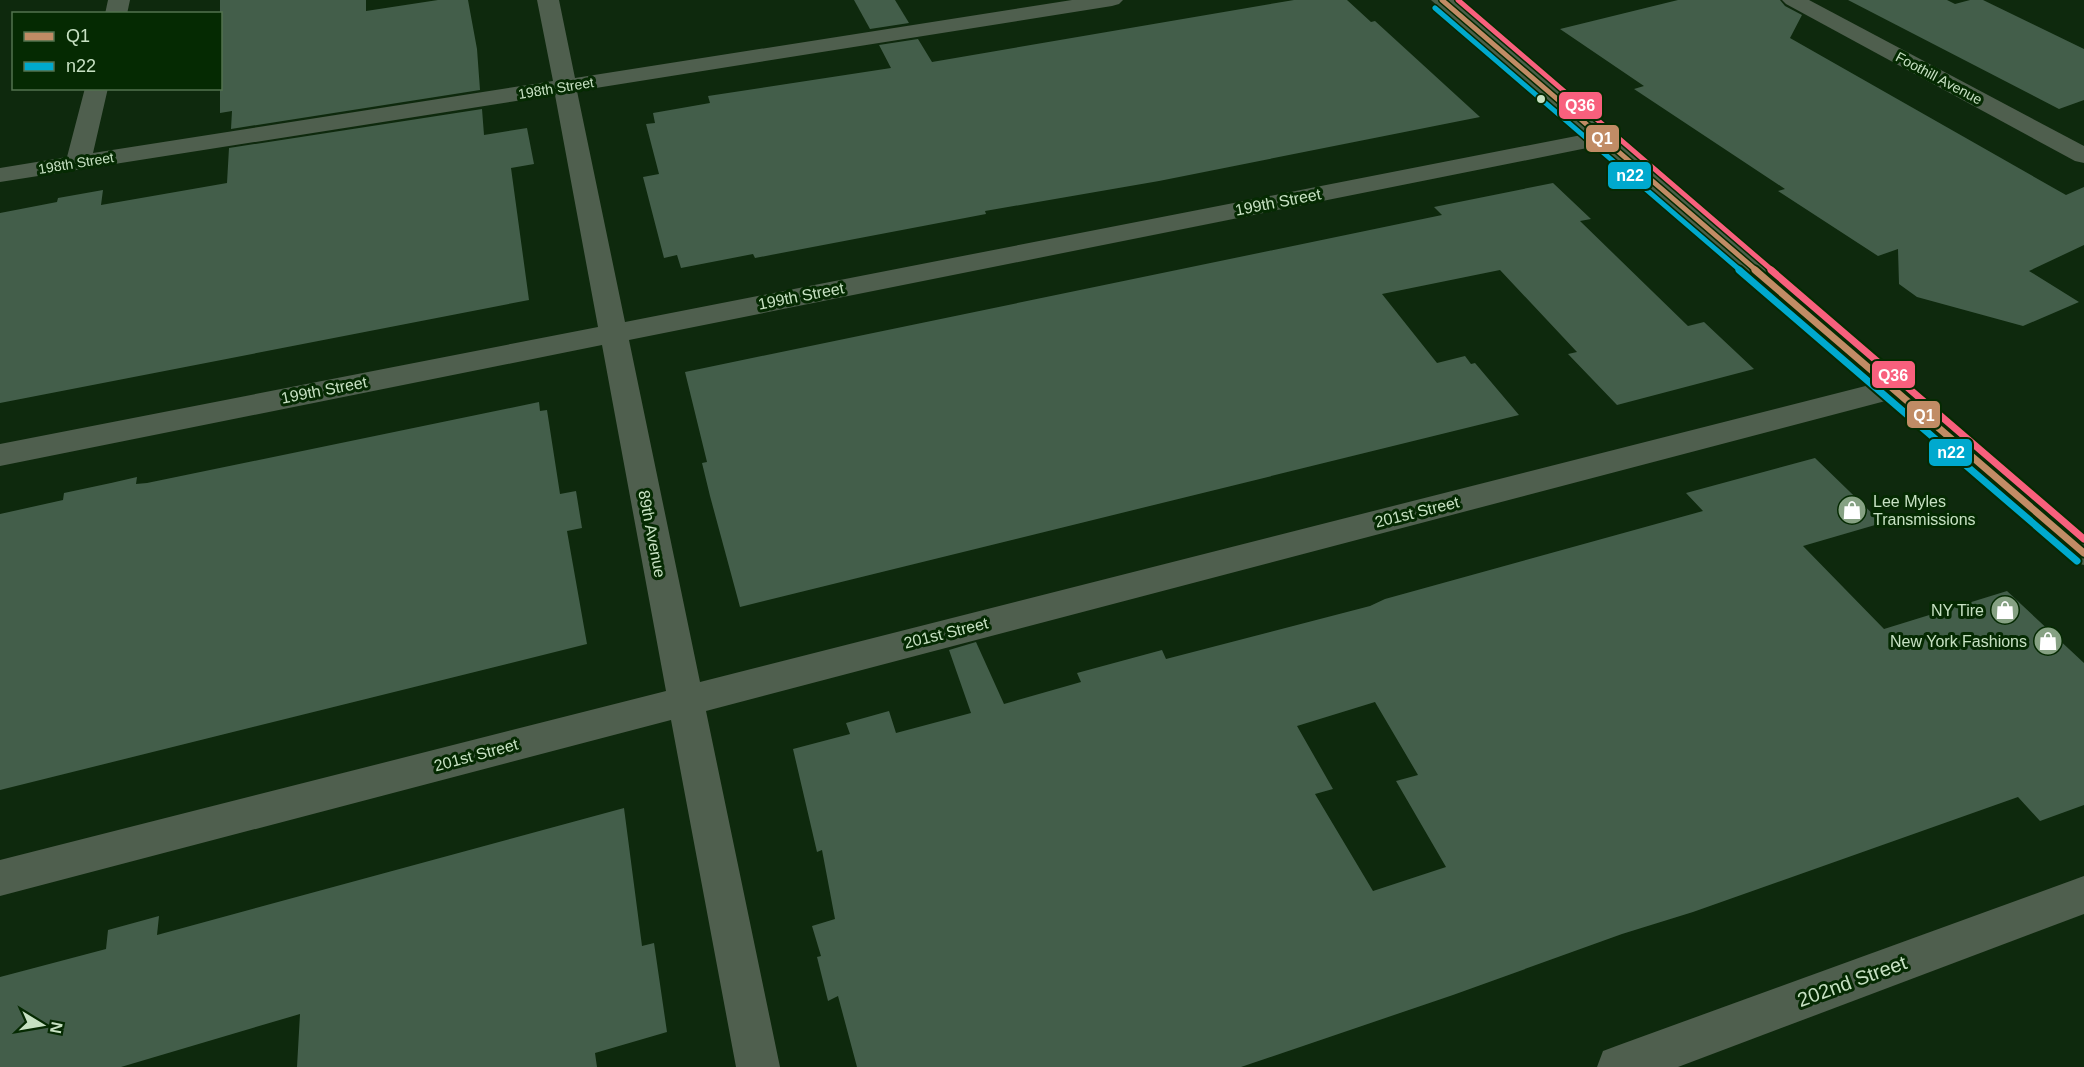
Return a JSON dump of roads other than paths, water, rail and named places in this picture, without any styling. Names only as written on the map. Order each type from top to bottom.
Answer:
[{"type":"main road","points":[[1442,0],[2083,551]]},
{"type":"street","name":"89th Avenue","points":[[548,0],[758,1067]]},
{"type":"street","name":"198th Street","points":[[0,175],[1112,0]]},
{"type":"street","name":"Foothill Avenue","points":[[1793,0],[2084,156]]},
{"type":"street","points":[[78,162],[96,90]]},
{"type":"street","name":"199th Street","points":[[0,455],[1602,138]]},
{"type":"street","name":"201st Street","points":[[0,878],[1893,389]]},
{"type":"street","name":"202nd Street","points":[[1620,1067],[2084,895]]},
{"type":"place","name":"Lee Myles Transmissions","points":[[1852,510]]},
{"type":"place","name":"NY Tire","points":[[2005,610]]},
{"type":"place","name":"New York Fashions","points":[[2048,641]]}]
